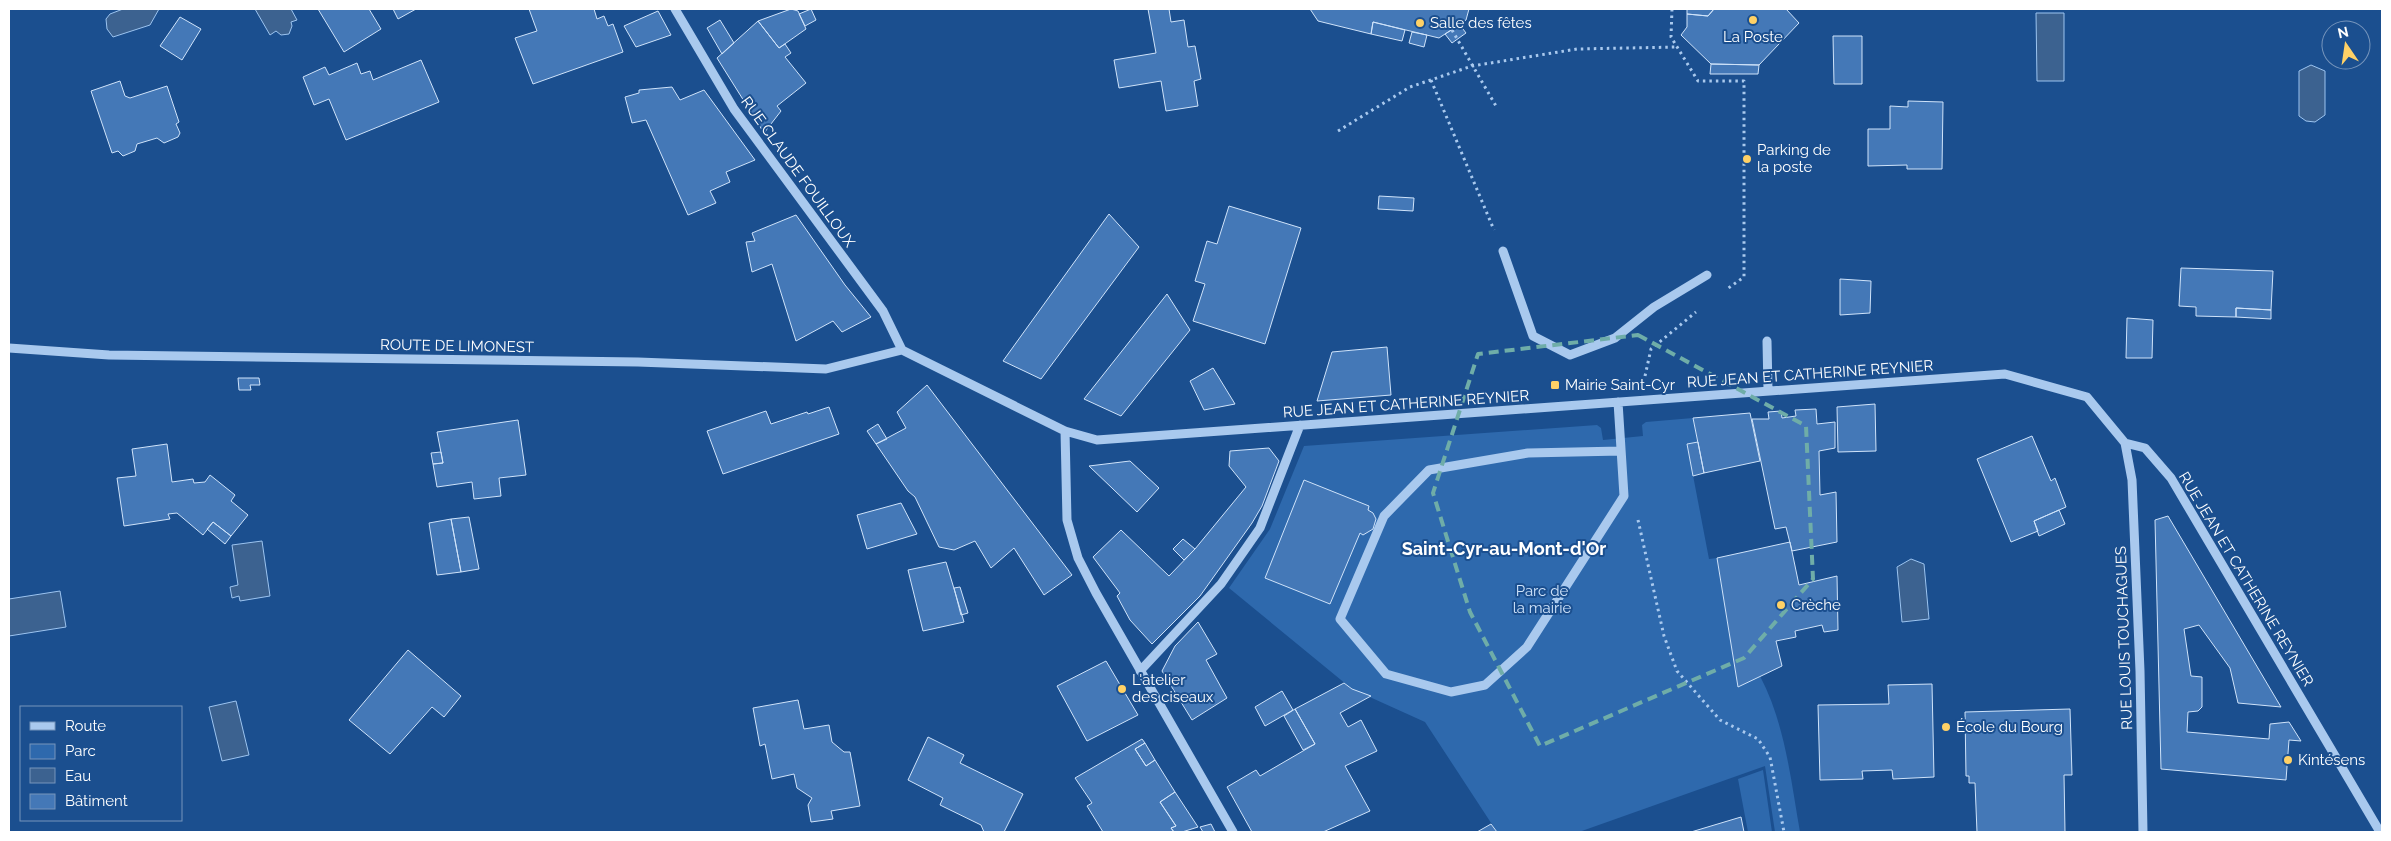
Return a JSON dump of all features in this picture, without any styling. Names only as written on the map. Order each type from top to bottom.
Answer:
[{"type":"street","name":"RUE CLAUDE FOUILLOUX","points":[[675,9],[734,109],[883,311],[902,350]]},
{"type":"street","points":[[1503,251],[1533,336],[1570,355],[1615,338],[1654,307],[1707,275]]},
{"type":"street","points":[[1767,342],[1768,391]]},
{"type":"street","name":"ROUTE DE LIMONEST","points":[[9,348],[109,355],[638,362],[826,369],[902,350]]},
{"type":"street","name":"RUE JEAN ET CATHERINE REYNIER","points":[[902,350],[1065,431],[1097,440],[2005,374],[2087,397],[2125,443],[2145,448],[2171,478],[2380,832]]},
{"type":"street","points":[[1618,402],[1624,496],[1527,647],[1485,685],[1451,692],[1386,674],[1340,619],[1384,516],[1430,470],[1528,453],[1621,451]]},
{"type":"street","points":[[1140,671],[1221,584],[1260,528],[1300,425]]},
{"type":"street","points":[[1065,431],[1067,520],[1078,558],[1140,671],[1234,832]]},
{"type":"street","name":"RUE LOUIS TOUCHAGUES","points":[[2125,443],[2132,480],[2140,671],[2143,832]]},
{"type":"path","points":[[1672,9],[1672,37],[1698,81],[1744,81],[1744,108]]},
{"type":"path","points":[[1452,30],[1496,106]]},
{"type":"path","points":[[1338,131],[1410,87],[1472,66],[1578,50],[1678,47]]},
{"type":"path","points":[[1431,80],[1503,251]]},
{"type":"path","points":[[1636,516],[1664,636],[1677,671],[1720,720],[1758,739],[1770,757],[1784,832]]},
{"type":"highlighted area","points":[[1638,335],[1806,426],[1813,579],[1744,658],[1540,746],[1470,612],[1433,493],[1478,354]]},
{"type":"green space","name":"Parc de la mairie","points":[[1693,418],[1698,442],[1687,444],[1709,559],[1717,558],[1738,687],[1760,676],[1769,694],[1786,752],[1800,832],[1775,832],[1765,766],[1579,832],[1497,832],[1425,722],[1352,689],[1229,588],[1270,529],[1304,446],[1597,425],[1601,428],[1603,440],[1643,436],[1642,425],[1646,422]]},
{"type":"green space","points":[[1763,770],[1772,832],[1748,832],[1738,779]]},
{"type":"water","points":[[123,9],[159,9],[150,25],[113,37],[107,29],[106,19],[110,14]]},
{"type":"water","points":[[255,9],[291,9],[297,20],[291,22],[292,26],[289,34],[281,35],[276,31],[270,35]]},
{"type":"water","points":[[2036,13],[2064,13],[2064,81],[2037,81]]},
{"type":"water","points":[[2311,65],[2325,71],[2325,115],[2315,122],[2306,121],[2299,116],[2299,71]]},
{"type":"water","points":[[262,541],[270,596],[240,601],[239,596],[232,598],[230,587],[238,585],[232,545]]},
{"type":"water","points":[[1911,559],[1924,564],[1929,619],[1902,622],[1897,567]]},
{"type":"water","points":[[60,591],[66,627],[9,636],[9,599]]},
{"type":"water","points":[[236,701],[249,755],[222,761],[209,707]]},
{"type":"building","points":[[318,9],[369,9],[381,29],[344,52]]},
{"type":"building","points":[[393,9],[416,9],[398,19]]},
{"type":"building","points":[[529,9],[594,9],[597,19],[604,16],[608,26],[613,24],[623,52],[533,84],[515,38],[537,31]]},
{"type":"building","points":[[791,9],[798,11],[806,29],[779,48],[758,21]]},
{"type":"building","points":[[811,9],[816,20],[805,26],[799,14]]},
{"type":"building","points":[[1148,9],[1169,9],[1171,22],[1184,20],[1188,47],[1195,46],[1201,79],[1194,81],[1198,106],[1166,111],[1161,81],[1119,88],[1114,60],[1156,53]]},
{"type":"building","name":"Salle des fêtes","points":[[1310,9],[1469,9],[1466,20],[1439,38],[1373,22],[1371,34],[1318,21]]},
{"type":"building","points":[[1687,9],[1714,9],[1708,16],[1687,14]]},
{"type":"building","points":[[1714,9],[1786,9],[1799,23],[1759,65],[1711,64],[1681,35],[1687,27],[1687,14],[1708,16]]},
{"type":"building","points":[[658,11],[671,35],[636,47],[624,26]]},
{"type":"building","points":[[180,17],[201,29],[182,60],[160,46]]},
{"type":"building","points":[[720,20],[734,43],[722,54],[707,28]]},
{"type":"building","points":[[758,21],[779,48],[785,44],[791,53],[785,57],[806,83],[777,106],[781,111],[764,133],[717,58]]},
{"type":"building","points":[[1373,22],[1405,30],[1402,41],[1371,34]]},
{"type":"building","points":[[1460,25],[1466,33],[1452,43],[1445,34]]},
{"type":"building","points":[[1412,32],[1427,35],[1424,47],[1409,43]]},
{"type":"building","points":[[1833,36],[1862,36],[1862,84],[1834,84]]},
{"type":"building","points":[[421,60],[439,102],[346,140],[329,99],[314,105],[303,77],[325,67],[329,75],[357,63],[361,74],[370,71],[373,80]]},
{"type":"building","points":[[1711,64],[1759,65],[1758,74],[1710,74]]},
{"type":"building","points":[[120,81],[125,96],[130,98],[167,86],[179,122],[176,124],[180,133],[178,137],[164,143],[157,138],[137,144],[135,151],[123,156],[118,151],[112,153],[91,91]]},
{"type":"building","points":[[672,87],[680,100],[704,90],[755,160],[726,172],[730,182],[710,191],[716,203],[688,215],[646,120],[632,123],[625,97],[639,93],[639,90]]},
{"type":"building","points":[[1908,101],[1943,102],[1942,169],[1907,169],[1907,165],[1868,166],[1868,129],[1890,129],[1890,106],[1908,107]]},
{"type":"building","points":[[1379,196],[1414,198],[1413,211],[1378,209]]},
{"type":"building","points":[[1229,206],[1301,228],[1265,344],[1193,321],[1205,284],[1195,281],[1207,241],[1217,244]]},
{"type":"building","points":[[1109,214],[1139,247],[1041,379],[1003,361]]},
{"type":"building","points":[[796,215],[845,285],[871,317],[842,332],[833,321],[796,341],[772,264],[752,272],[746,242],[755,241],[752,233]]},
{"type":"building","points":[[2181,268],[2273,271],[2271,310],[2236,308],[2236,317],[2196,316],[2196,307],[2179,306]]},
{"type":"building","points":[[1840,279],[1871,281],[1870,313],[1840,315]]},
{"type":"building","points":[[1167,294],[1190,330],[1121,416],[1084,399]]},
{"type":"building","points":[[2236,308],[2271,310],[2271,319],[2236,317]]},
{"type":"building","points":[[2127,318],[2153,320],[2152,358],[2126,358]]},
{"type":"building","points":[[1387,347],[1391,395],[1317,401],[1332,352]]},
{"type":"building","points":[[1213,368],[1235,404],[1204,410],[1190,381]]},
{"type":"building","points":[[238,378],[259,378],[260,385],[250,385],[251,390],[239,390]]},
{"type":"building","points":[[927,385],[1072,575],[1044,595],[1014,548],[991,568],[975,541],[954,550],[939,547],[915,497],[908,491],[876,444],[906,428],[897,412]]},
{"type":"building","points":[[1875,404],[1876,451],[1838,452],[1837,407]]},
{"type":"building","points":[[829,407],[839,434],[723,474],[707,431],[766,411],[771,424]]},
{"type":"building","points":[[1816,409],[1817,424],[1835,422],[1835,448],[1819,451],[1820,495],[1836,492],[1837,542],[1792,551],[1786,527],[1775,529],[1752,419],[1769,419],[1768,412],[1781,411],[1782,418],[1796,416],[1795,410]]},
{"type":"building","points":[[1750,413],[1760,461],[1704,473],[1693,418]]},
{"type":"building","points":[[518,420],[526,475],[499,478],[501,496],[474,499],[472,482],[437,487],[433,464],[443,463],[437,432]]},
{"type":"building","points":[[878,424],[887,439],[876,444],[867,431]]},
{"type":"building","points":[[2032,436],[2051,481],[2055,478],[2066,507],[2034,521],[2038,531],[2011,542],[1977,459]]},
{"type":"building","points":[[1698,442],[1704,473],[1693,476],[1687,444]]},
{"type":"building","points":[[167,444],[172,482],[193,479],[194,483],[205,482],[210,475],[235,495],[231,501],[248,515],[231,536],[213,522],[203,535],[177,513],[168,514],[170,519],[124,526],[117,478],[136,476],[132,449]]},
{"type":"building","points":[[1269,448],[1279,461],[1262,506],[1252,523],[1200,596],[1152,644],[1130,620],[1117,596],[1120,593],[1093,557],[1121,530],[1169,576],[1195,549],[1246,487],[1229,466],[1230,451]]},
{"type":"building","points":[[441,452],[443,463],[433,464],[431,453]]},
{"type":"building","points":[[1130,461],[1159,488],[1137,512],[1089,466]]},
{"type":"building","points":[[1304,480],[1369,506],[1368,510],[1373,513],[1376,519],[1373,529],[1363,535],[1360,533],[1330,604],[1265,578]]},
{"type":"building","points":[[901,503],[917,534],[867,549],[857,515]]},
{"type":"building","points":[[2059,510],[2065,524],[2039,536],[2034,521]]},
{"type":"building","points":[[2168,516],[2281,707],[2238,703],[2230,668],[2199,625],[2184,629],[2191,676],[2202,677],[2202,707],[2198,711],[2188,712],[2187,732],[2269,739],[2270,724],[2289,722],[2301,741],[2289,740],[2286,780],[2161,769],[2155,520]]},
{"type":"building","points":[[469,517],[479,569],[461,572],[451,519]]},
{"type":"building","points":[[451,519],[461,572],[437,575],[429,523]]},
{"type":"building","points":[[213,522],[231,536],[225,544],[207,529]]},
{"type":"building","points":[[1183,539],[1195,549],[1184,560],[1173,549]]},
{"type":"building","name":"Crèche","points":[[1790,542],[1799,585],[1837,576],[1838,630],[1824,632],[1822,625],[1795,631],[1796,637],[1776,641],[1782,666],[1738,687],[1717,558]]},
{"type":"building","points":[[946,562],[964,622],[923,631],[908,570]]},
{"type":"building","points":[[960,587],[968,613],[961,615],[954,588]]},
{"type":"building","points":[[1198,622],[1217,654],[1206,660],[1227,698],[1192,720],[1162,671],[1175,646]]},
{"type":"building","points":[[408,650],[461,696],[444,717],[432,707],[390,754],[349,720]]},
{"type":"building","points":[[1106,661],[1138,715],[1087,741],[1057,686]]},
{"type":"building","points":[[1344,683],[1352,689],[1371,696],[1340,713],[1348,727],[1361,720],[1377,751],[1345,766],[1370,811],[1323,832],[1252,832],[1227,787],[1256,770],[1260,776],[1315,744],[1295,709]]},
{"type":"building","points":[[1932,684],[1934,777],[1893,779],[1892,770],[1862,771],[1863,779],[1820,780],[1818,705],[1889,704],[1888,685]]},
{"type":"building","points":[[1282,691],[1293,710],[1265,726],[1255,707]]},
{"type":"building","points":[[798,700],[804,729],[829,725],[832,742],[844,752],[850,752],[860,806],[831,811],[833,819],[811,822],[808,805],[812,798],[797,788],[794,774],[772,779],[765,744],[760,746],[753,708]]},
{"type":"building","points":[[1295,709],[1315,744],[1303,750],[1284,716]]},
{"type":"building","points":[[2070,709],[2072,775],[2064,775],[2065,832],[1977,832],[1975,783],[1969,783],[1969,776],[1966,776],[1965,712]]},
{"type":"building","points":[[928,737],[964,755],[960,763],[1023,794],[1004,832],[984,832],[981,825],[940,805],[943,798],[908,780]]},
{"type":"building","points":[[1142,739],[1145,743],[1135,749],[1146,766],[1155,760],[1175,792],[1160,802],[1176,826],[1171,828],[1174,832],[1103,832],[1087,806],[1092,803],[1075,778]]},
{"type":"building","points":[[1145,743],[1155,760],[1146,766],[1135,749]]},
{"type":"building","points":[[1175,792],[1198,827],[1182,832],[1174,832],[1171,828],[1176,826],[1160,802]]},
{"type":"building","points":[[1741,817],[1744,832],[1691,832]]},
{"type":"building","points":[[1211,824],[1215,832],[1203,832],[1200,827]]},
{"type":"building","points":[[1491,824],[1497,832],[1477,832]]},
{"type":"place","name":"La Poste","points":[[1753,20]]},
{"type":"place","name":"Salle des fêtes","points":[[1420,23]]},
{"type":"place","name":"Parking de la poste","points":[[1747,159]]},
{"type":"place","name":"Mairie Saint-Cyr","points":[[1555,385]]},
{"type":"place","name":"Crèche","points":[[1781,605]]},
{"type":"place","name":"L'atelier des ciseaux","points":[[1122,689]]},
{"type":"place","name":"École du Bourg","points":[[1946,727]]},
{"type":"place","name":"Kintésens","points":[[2288,760]]},
{"type":"district","name":"Saint-Cyr-au-Mont-d'Or","points":[[1504,549]]}]
